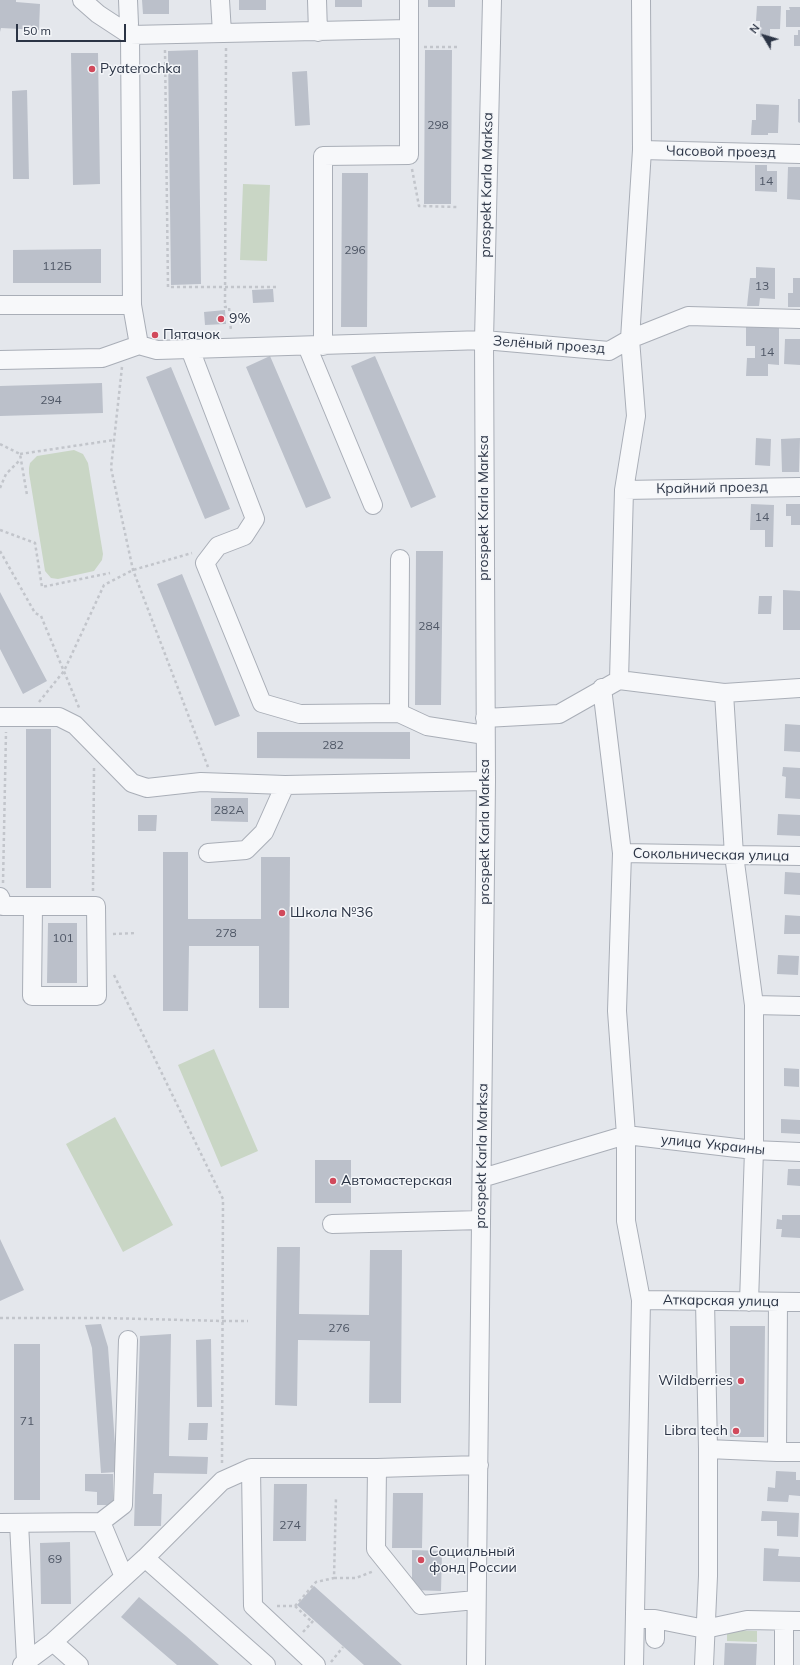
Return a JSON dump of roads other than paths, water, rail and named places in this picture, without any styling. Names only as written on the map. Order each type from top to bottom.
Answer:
[{"type":"street","points":[[82,0],[98,14],[129,29],[224,40],[318,32],[409,29]]},
{"type":"street","points":[[0,360],[102,358],[132,347],[128,0]]},
{"type":"street","points":[[220,0],[224,40]]},
{"type":"street","points":[[317,0],[318,32]]},
{"type":"street","points":[[373,505],[315,346],[323,156],[409,155],[409,0]]},
{"type":"street","name":"prospekt Karla Marksa","points":[[476,1665],[486,781],[484,340],[492,0]]},
{"type":"street","points":[[619,680],[624,490],[636,416],[630,339],[642,150],[641,0]]},
{"type":"street","name":"Часовой проезд","points":[[642,150],[800,154]]},
{"type":"street","points":[[0,305],[132,305]]},
{"type":"street","name":"Зелёный проезд","points":[[132,347],[157,350],[484,340],[609,351],[630,339],[688,316],[800,318]]},
{"type":"street","points":[[190,349],[255,519],[244,536],[218,546],[205,563],[262,703],[300,714],[399,713],[427,726],[485,726],[559,714],[602,688],[619,680],[724,693],[800,688]]},
{"type":"street","name":"Крайний проезд","points":[[624,490],[800,487]]},
{"type":"street","points":[[399,713],[400,559]]},
{"type":"street","points":[[602,688],[622,853],[617,1011],[626,1135],[626,1221],[641,1300],[634,1665]]},
{"type":"street","points":[[724,693],[734,855],[754,1005],[754,1150],[749,1302]]},
{"type":"street","points":[[3,717],[59,718],[75,725],[132,782],[147,788],[202,782],[285,785],[486,781]]},
{"type":"street","points":[[208,853],[246,850],[264,832],[285,785]]},
{"type":"street","name":"Сокольническая улица","points":[[622,853],[800,856]]},
{"type":"street","points":[[2,901],[33,906],[96,906],[97,996],[32,996],[33,906]]},
{"type":"street","points":[[754,1005],[800,1006]]},
{"type":"street","points":[[482,1178],[626,1135]]},
{"type":"street","name":"улица Украины","points":[[626,1135],[754,1150],[800,1152]]},
{"type":"street","points":[[332,1224],[481,1220]]},
{"type":"street","name":"Аткарская улица","points":[[641,1300],[800,1302]]},
{"type":"street","points":[[704,1665],[708,1576],[708,1449],[705,1301]]},
{"type":"street","points":[[777,1452],[778,1302]]},
{"type":"street","points":[[0,1523],[101,1522],[122,1505],[128,1340]]},
{"type":"street","points":[[708,1449],[800,1452]]},
{"type":"street","points":[[24,1663],[53,1642],[145,1558],[222,1481],[251,1468],[377,1468],[479,1465]]},
{"type":"street","points":[[251,1468],[253,1607],[316,1665]]},
{"type":"street","points":[[377,1468],[376,1549],[421,1605],[476,1600]]},
{"type":"street","points":[[101,1522],[124,1577]]},
{"type":"street","points":[[19,1523],[24,1663]]},
{"type":"street","points":[[145,1558],[266,1665]]},
{"type":"street","points":[[635,1618],[655,1619],[705,1629],[747,1620],[792,1621],[784,1665]]},
{"type":"street","points":[[655,1619],[655,1639]]},
{"type":"street","points":[[53,1642],[79,1665]]},
{"type":"place","name":"Pyaterochka","points":[[92,69]]},
{"type":"place","name":"9%","points":[[221,319]]},
{"type":"place","name":"Пятачок","points":[[155,335]]},
{"type":"place","name":"Школа №36","points":[[282,913]]},
{"type":"place","name":"Автомастерская","points":[[333,1181]]},
{"type":"place","name":"Wildberries","points":[[741,1381]]},
{"type":"place","name":"Libra tech","points":[[736,1431]]},
{"type":"place","name":"Социальный фонд России","points":[[421,1560]]}]
